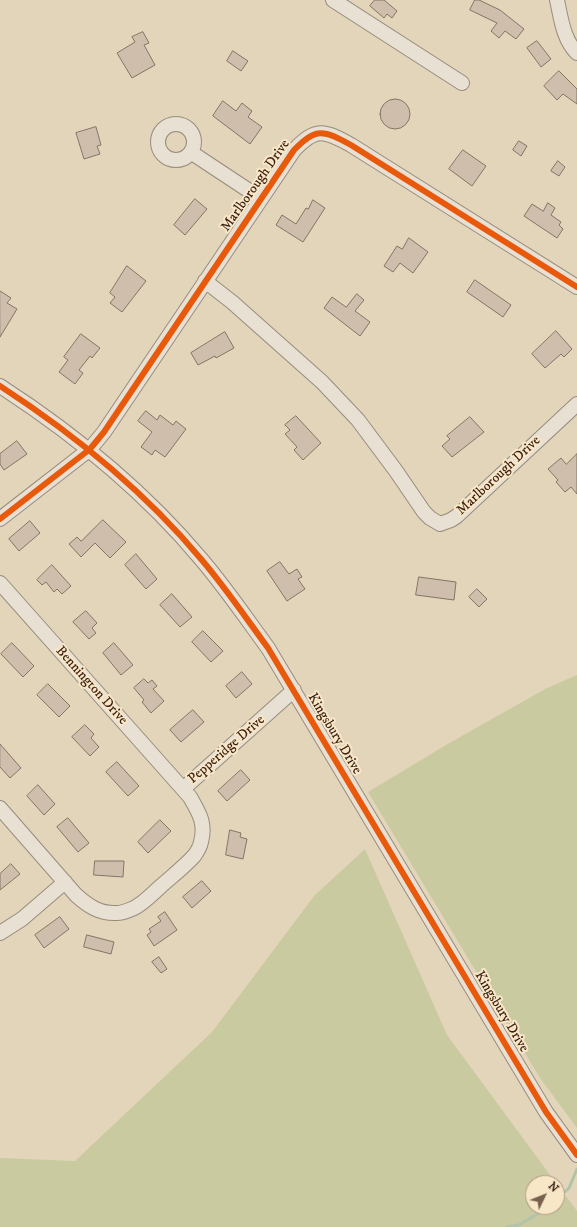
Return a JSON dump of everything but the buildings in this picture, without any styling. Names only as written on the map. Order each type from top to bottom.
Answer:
[{"type":"street","points":[[333,0],[462,83]]},
{"type":"street","points":[[557,0],[564,30],[568,40],[577,53]]},
{"type":"street","name":"Marlborough Drive","points":[[0,519],[90,450],[104,432],[260,198],[294,150],[301,142],[314,134],[329,134],[351,145],[577,287]]},
{"type":"street","points":[[192,153],[260,198]]},
{"type":"street","name":"Marlborough Drive","points":[[205,281],[238,307],[322,382],[358,420],[424,512],[440,524],[457,516],[577,404]]},
{"type":"street","name":"Kingsbury Drive","points":[[0,386],[35,408],[90,450],[168,521],[232,598],[268,648],[546,1112],[577,1155]]},
{"type":"street","name":"Bennington Drive","points":[[0,583],[183,788]]},
{"type":"street","name":"Pepperidge Drive","points":[[0,808],[87,905],[97,910],[117,913],[125,912],[142,903],[187,863],[199,849],[202,831],[200,815],[183,788],[294,690]]},
{"type":"street","points":[[0,933],[22,919],[65,882]]},
{"type":"green space","points":[[577,675],[577,1128],[540,1078],[368,792],[446,745],[545,689]]},
{"type":"green space","points":[[365,849],[447,1035],[550,1175],[525,1175],[525,1215],[565,1215],[565,1195],[577,1211],[577,1227],[0,1227],[0,1158],[75,1161],[212,1032],[314,896]]},
{"type":"waterway","points":[[565,1192],[569,1188],[577,1169]]},
{"type":"waterway","points":[[507,1227],[519,1225],[536,1215]]},
{"type":"cycle path","points":[[0,519],[90,449],[104,432],[294,150],[308,137],[315,134],[321,133],[334,136],[351,145],[577,287]]},
{"type":"cycle path","points":[[0,386],[55,424],[132,487],[179,534],[227,592],[268,648],[546,1112],[577,1155]]}]
